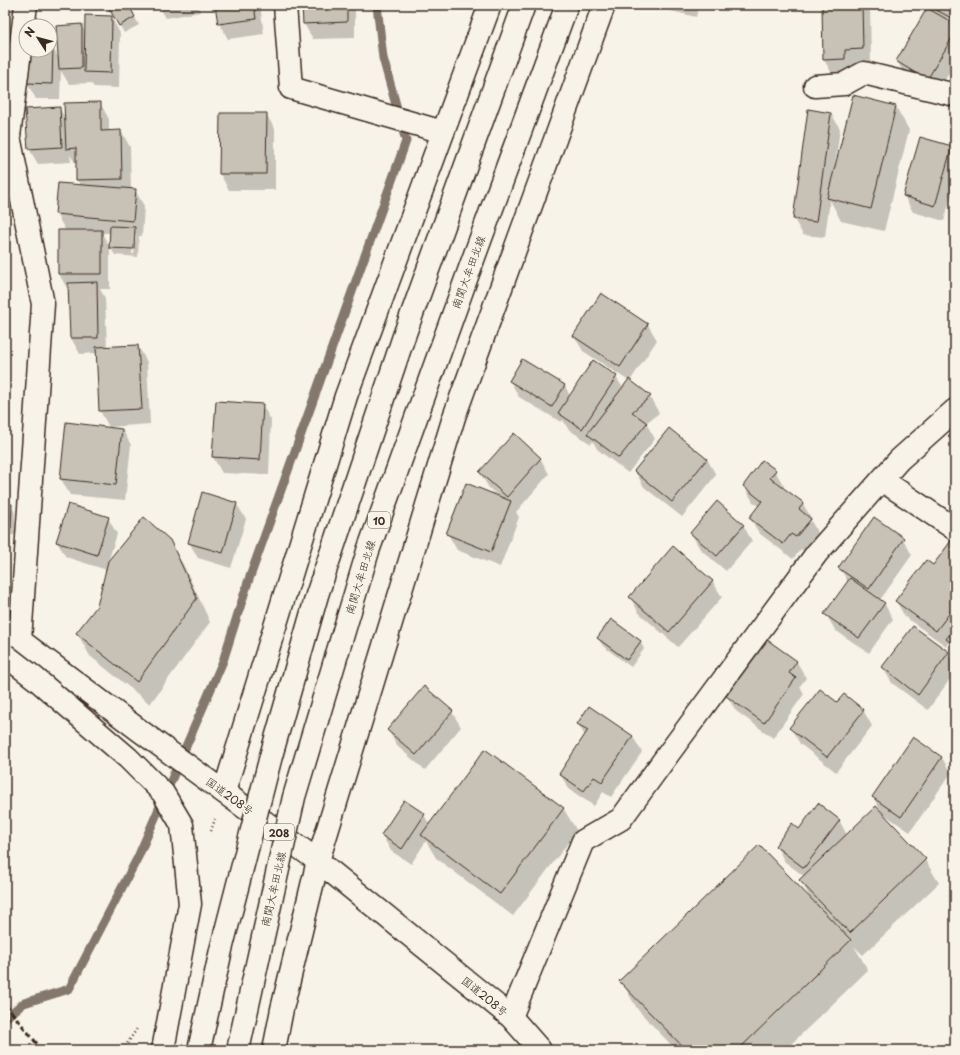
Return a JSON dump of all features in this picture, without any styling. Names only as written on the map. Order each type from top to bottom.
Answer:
[{"type":"main road","points":[[26,5],[10,136],[43,304],[10,641],[36,679],[128,758],[163,793],[182,825],[190,904],[163,1050]]},
{"type":"main road","points":[[285,5],[291,88],[444,132]]},
{"type":"main road","points":[[224,792],[346,396],[490,5]]},
{"type":"main road","points":[[199,1050],[221,950],[262,793],[317,595],[404,336],[524,5]]},
{"type":"main road","name":"南関大牟田北線","points":[[238,1050],[294,797],[368,551],[476,250],[567,5]]},
{"type":"main road","points":[[274,1050],[282,1009],[318,861],[454,417],[604,5]]},
{"type":"main road","points":[[815,86],[844,84],[864,73],[955,95]]},
{"type":"main road","points":[[511,1017],[584,841],[622,819],[668,752],[817,553],[899,460],[955,410]]},
{"type":"main road","points":[[882,480],[955,529]]},
{"type":"main road","name":"国道208号","points":[[10,641],[139,730],[318,861],[511,1017],[540,1050]]},
{"type":"building","points":[[107,5],[129,5],[135,17],[119,26]]},
{"type":"building","points":[[215,5],[254,5],[256,19],[218,24]]},
{"type":"building","points":[[302,5],[347,5],[347,22],[303,24]]},
{"type":"building","points":[[822,5],[862,5],[863,49],[845,50],[845,59],[823,60]]},
{"type":"building","points":[[927,5],[955,5],[955,20]]},
{"type":"building","points":[[927,8],[955,24],[955,33],[927,80],[896,61]]},
{"type":"building","points":[[85,15],[112,16],[111,73],[84,72]]},
{"type":"building","points":[[82,24],[82,68],[59,69],[58,26]]},
{"type":"building","points":[[26,58],[53,58],[52,84],[26,83]]},
{"type":"building","points":[[853,95],[896,106],[871,209],[827,198]]},
{"type":"building","points":[[101,102],[101,131],[121,130],[122,179],[76,180],[76,148],[66,149],[64,103]]},
{"type":"building","points":[[60,107],[62,147],[28,149],[25,109]]},
{"type":"building","points":[[808,109],[831,113],[816,222],[793,219]]},
{"type":"building","points":[[220,113],[267,113],[266,174],[219,174]]},
{"type":"building","points":[[920,137],[952,146],[935,206],[903,196]]},
{"type":"building","points":[[58,183],[136,189],[133,221],[55,214]]},
{"type":"building","points":[[110,226],[135,227],[134,249],[109,248]]},
{"type":"building","points":[[58,230],[102,230],[102,274],[58,274]]},
{"type":"building","points":[[97,282],[98,338],[70,338],[68,283]]},
{"type":"building","points":[[601,293],[648,324],[620,367],[573,336]]},
{"type":"building","points":[[138,345],[142,409],[99,411],[96,347]]},
{"type":"building","points":[[522,359],[565,385],[552,407],[509,381]]},
{"type":"building","points":[[593,360],[617,376],[582,429],[558,413]]},
{"type":"building","points":[[629,379],[651,396],[632,412],[647,423],[619,458],[587,434]]},
{"type":"building","points":[[216,401],[263,404],[260,460],[212,457]]},
{"type":"building","points":[[66,422],[122,429],[116,485],[60,479]]},
{"type":"building","points":[[669,428],[707,459],[672,502],[634,471]]},
{"type":"building","points":[[955,430],[955,444],[948,436]]},
{"type":"building","points":[[514,433],[541,458],[507,497],[479,472]]},
{"type":"building","points":[[762,460],[776,470],[770,478],[804,503],[799,509],[811,519],[796,537],[791,534],[783,544],[749,518],[762,501],[743,486]]},
{"type":"building","points":[[466,483],[511,501],[491,552],[446,534]]},
{"type":"building","points":[[202,492],[237,503],[223,553],[188,543]]},
{"type":"building","points":[[717,501],[744,525],[717,556],[690,533]]},
{"type":"building","points":[[5,504],[12,504],[11,528],[5,528]]},
{"type":"building","points":[[68,504],[109,517],[97,555],[56,542]]},
{"type":"building","points":[[144,517],[170,540],[197,598],[137,682],[76,633],[97,606],[108,561]]},
{"type":"building","points":[[874,517],[904,538],[869,589],[838,568]]},
{"type":"building","points":[[951,541],[955,544],[955,606],[936,631],[895,601],[926,560],[933,565]]},
{"type":"building","points":[[673,546],[713,581],[669,632],[629,597]]},
{"type":"building","points":[[850,578],[885,603],[859,638],[824,614]]},
{"type":"building","points":[[611,619],[641,641],[627,660],[597,638]]},
{"type":"building","points":[[913,626],[949,652],[918,695],[882,667]]},
{"type":"building","points":[[955,628],[955,646],[946,639]]},
{"type":"building","points":[[766,639],[797,661],[789,673],[796,678],[764,723],[726,696]]},
{"type":"building","points":[[424,686],[453,711],[416,755],[387,730]]},
{"type":"building","points":[[820,689],[837,702],[844,694],[864,710],[827,757],[789,728]]},
{"type":"building","points":[[589,706],[633,736],[602,782],[594,777],[584,791],[559,774],[588,730],[577,724]]},
{"type":"building","points":[[955,716],[955,726],[950,723]]},
{"type":"building","points":[[913,737],[942,757],[901,817],[872,797]]},
{"type":"building","points":[[485,749],[564,808],[500,894],[421,835]]},
{"type":"building","points":[[404,800],[425,814],[402,849],[381,835]]},
{"type":"building","points":[[818,803],[840,820],[804,868],[775,846],[792,823],[799,829]]},
{"type":"building","points":[[876,806],[926,859],[850,933],[799,880]]},
{"type":"building","points":[[759,845],[851,940],[738,1050],[686,1050],[619,981]]},
{"type":"waterway","points":[[5,1018],[24,1003],[69,989],[138,857],[223,661],[247,585],[406,141],[383,58],[377,5]]},
{"type":"railway","points":[[5,1004],[42,1050]]},
{"type":"railway","points":[[5,1043],[11,1050]]}]
